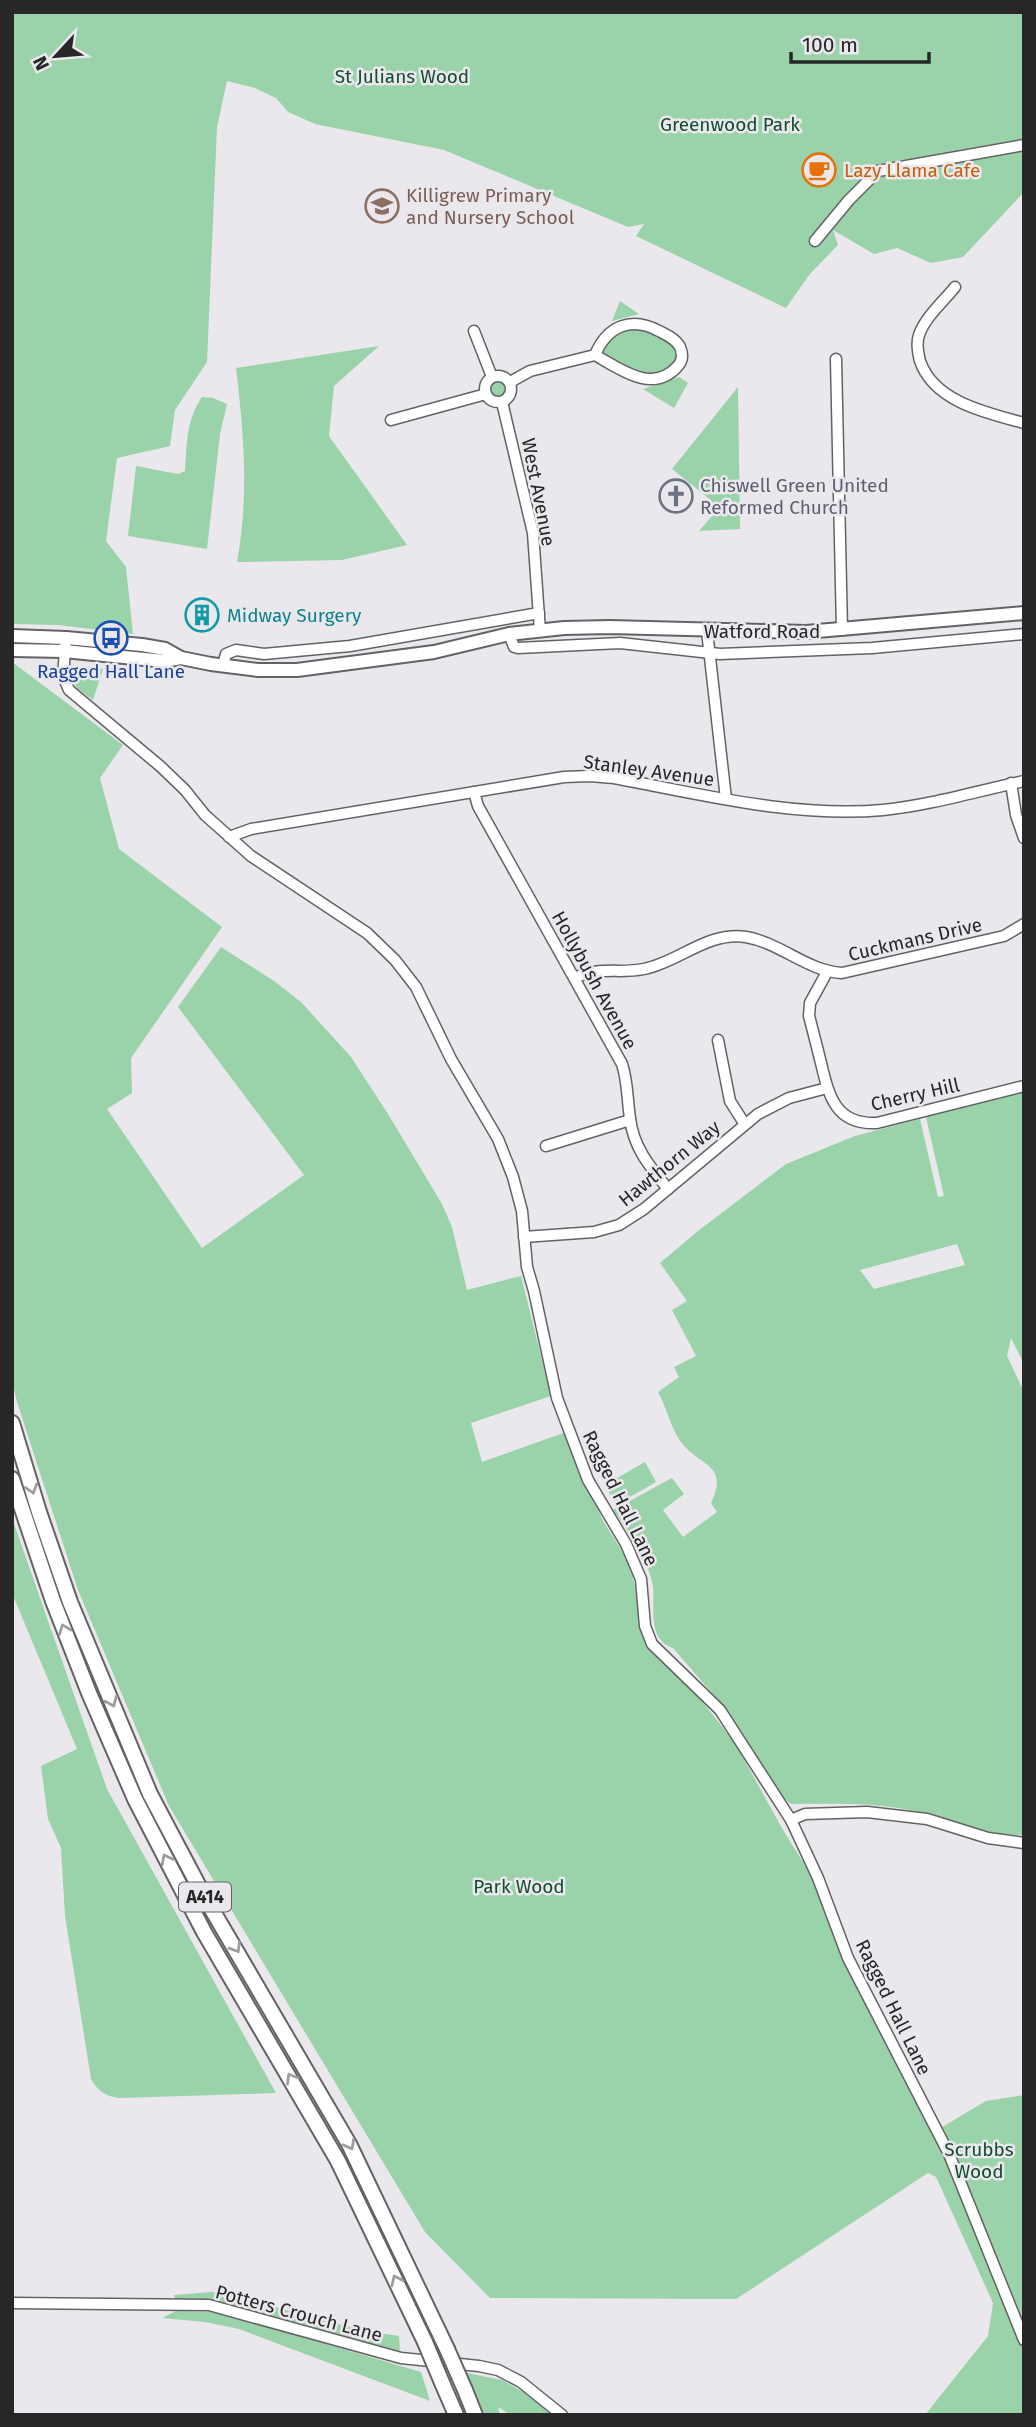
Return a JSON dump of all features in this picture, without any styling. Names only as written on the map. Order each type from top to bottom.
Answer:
[{"type":"highway","name":"A414","points":[[12,1423],[38,1512],[71,1602],[150,1794],[204,1896],[349,2144],[447,2349],[475,2415]]},
{"type":"highway","name":"A414","points":[[12,1479],[57,1612],[135,1799],[204,1931],[338,2161],[425,2342],[456,2415]]},
{"type":"main road","name":"Watford Road","points":[[12,636],[164,661],[181,658],[258,670],[297,670],[434,652],[509,634],[540,631],[610,627],[707,631],[842,630],[1024,612]]},
{"type":"main road","name":"Watford Road","points":[[12,650],[65,644]]},
{"type":"street","points":[[815,241],[855,193],[878,171],[1024,145]]},
{"type":"street","points":[[955,287],[927,321],[918,337],[922,367],[936,386],[959,401],[1024,424]]},
{"type":"street","points":[[510,382],[530,371],[595,355],[633,377],[646,379],[674,370],[680,365],[682,354],[678,343],[641,323],[611,331],[601,342],[595,355]]},
{"type":"street","points":[[474,331],[492,377]]},
{"type":"street","points":[[836,359],[842,630]]},
{"type":"street","points":[[500,376],[510,382],[511,394],[502,402],[490,400],[486,394],[487,382],[492,377],[500,376]]},
{"type":"street","points":[[391,420],[486,394]]},
{"type":"street","name":"West Avenue","points":[[502,402],[531,526],[540,631]]},
{"type":"street","points":[[223,666],[226,654],[232,651],[264,654],[350,646],[539,613]]},
{"type":"street","points":[[707,631],[707,652],[726,799]]},
{"type":"street","name":"Watford Road","points":[[509,634],[515,648],[620,643],[720,654],[872,648],[1024,634]]},
{"type":"street","name":"Ragged Hall Lane","points":[[65,644],[63,676],[69,690],[160,766],[251,856],[359,927],[395,960],[412,980],[451,1059],[498,1139],[518,1194],[527,1267],[557,1398],[588,1480],[625,1544],[640,1579],[645,1626],[652,1644],[720,1710],[791,1820],[818,1878],[848,1958],[949,2154],[1024,2340]]},
{"type":"street","name":"Stanley Avenue","points":[[229,837],[251,829],[564,777],[590,776],[789,808],[839,811],[917,806],[1024,781]]},
{"type":"street","points":[[1011,783],[1016,815],[1024,838]]},
{"type":"street","name":"Hollybush Avenue","points":[[474,792],[478,806],[622,1064],[636,1143],[645,1160],[668,1189]]},
{"type":"street","name":"Cuckmans Drive","points":[[575,978],[594,971],[627,971],[655,966],[705,943],[733,936],[768,943],[827,972],[852,972],[1004,936],[1024,925]]},
{"type":"street","name":"Cherry Hill","points":[[827,972],[808,1009],[827,1088],[831,1100],[841,1112],[855,1120],[870,1123],[1024,1086]]},
{"type":"street","points":[[718,1040],[730,1101],[744,1124]]},
{"type":"street","name":"Hawthorn Way","points":[[524,1237],[608,1229],[631,1219],[744,1124],[774,1105],[827,1088]]},
{"type":"street","points":[[546,1146],[630,1120]]},
{"type":"street","points":[[791,1820],[815,1813],[867,1812],[927,1819],[988,1838],[1024,1843]]},
{"type":"street","name":"Potters Crouch Lane","points":[[12,2303],[209,2305],[401,2358],[498,2370],[530,2388],[562,2415]]},
{"type":"green space","points":[[12,12],[1024,12],[1024,192],[963,257],[931,263],[897,248],[874,254],[833,230],[838,245],[809,275],[786,308],[636,236],[644,224],[628,227],[444,150],[315,124],[288,112],[276,98],[255,88],[227,81],[217,127],[207,362],[175,410],[170,446],[117,458],[106,541],[126,567],[133,634],[58,625],[12,624]]},
{"type":"green space","points":[[620,301],[639,314],[612,321]]},
{"type":"green space","points":[[628,328],[651,331],[670,342],[677,355],[671,365],[662,372],[639,373],[627,370],[607,358],[602,350],[607,339]]},
{"type":"green space","points":[[379,346],[334,386],[329,436],[407,545],[342,560],[237,562],[243,514],[244,465],[236,368]]},
{"type":"green space","points":[[679,377],[688,383],[674,408],[643,389]]},
{"type":"green space","points":[[496,381],[502,381],[507,389],[505,395],[496,397],[491,392],[491,386]]},
{"type":"green space","points":[[738,387],[740,529],[699,531],[713,515],[712,501],[672,469]]},
{"type":"green space","points":[[202,397],[227,404],[220,434],[207,549],[128,536],[136,466],[178,474],[185,471],[190,423]]},
{"type":"green space","points":[[12,662],[123,745],[100,778],[119,849],[222,927],[131,1058],[132,1093],[107,1109],[202,1248],[304,1175],[178,1007],[221,947],[301,1002],[351,1057],[442,1204],[452,1227],[467,1290],[521,1276],[551,1396],[471,1423],[482,1462],[566,1432],[603,1521],[631,1565],[645,1642],[669,1668],[681,1675],[735,1743],[816,1883],[873,1999],[932,2133],[986,2101],[1024,2095],[1024,2415],[925,2415],[988,2336],[993,2303],[936,2177],[928,2173],[736,2299],[490,2298],[425,2232],[169,1806],[78,1590],[12,1380]]},
{"type":"green space","points":[[82,667],[103,669],[93,700],[77,688],[70,678]]},
{"type":"green space","points":[[1024,1092],[1024,1364],[1011,1338],[1007,1356],[1024,1392],[1024,1835],[980,1830],[894,1807],[791,1804],[776,1792],[724,1707],[673,1648],[659,1638],[654,1622],[653,1586],[647,1566],[613,1510],[672,1478],[684,1494],[663,1510],[683,1537],[717,1512],[711,1503],[717,1480],[714,1472],[681,1442],[658,1392],[679,1377],[674,1367],[696,1356],[672,1310],[687,1301],[660,1263],[786,1164],[855,1136],[920,1119],[938,1197],[944,1196],[926,1117]],"holes":[[[957,1244],[965,1265],[874,1289],[860,1270]]]},
{"type":"green space","points":[[645,1462],[656,1482],[616,1505],[605,1485]]},
{"type":"green space","points":[[12,1518],[107,1789],[276,2093],[119,2098],[102,2092],[91,2079],[65,1916],[61,1848],[48,1819],[41,1766],[77,1749],[12,1593]]},
{"type":"green space","points":[[212,2292],[399,2336],[400,2351],[337,2337],[229,2305],[175,2300],[174,2295]]},
{"type":"green space","points":[[176,2311],[209,2312],[245,2320],[421,2372],[430,2401],[239,2329],[205,2322],[162,2318]]},
{"type":"green space","points":[[467,2373],[502,2380],[534,2398],[555,2415],[511,2415],[498,2407],[500,2415],[485,2415]]},
{"type":"place","name":"Lazy Llama Cafe","points":[[819,170]]},
{"type":"place","name":"Killigrew Primary and Nursery School","points":[[382,206]]},
{"type":"place","name":"Chiswell Green United Reformed Church","points":[[676,496]]},
{"type":"place","name":"Midway Surgery","points":[[202,615]]},
{"type":"place","name":"Ragged Hall Lane","points":[[111,638]]},
{"type":"park label","name":"St Julians Wood","points":[[402,76]]},
{"type":"park label","name":"Greenwood Park","points":[[730,124]]},
{"type":"park label","name":"Park Wood","points":[[519,1886]]},
{"type":"park label","name":"Scrubbs Wood","points":[[979,2160]]}]
